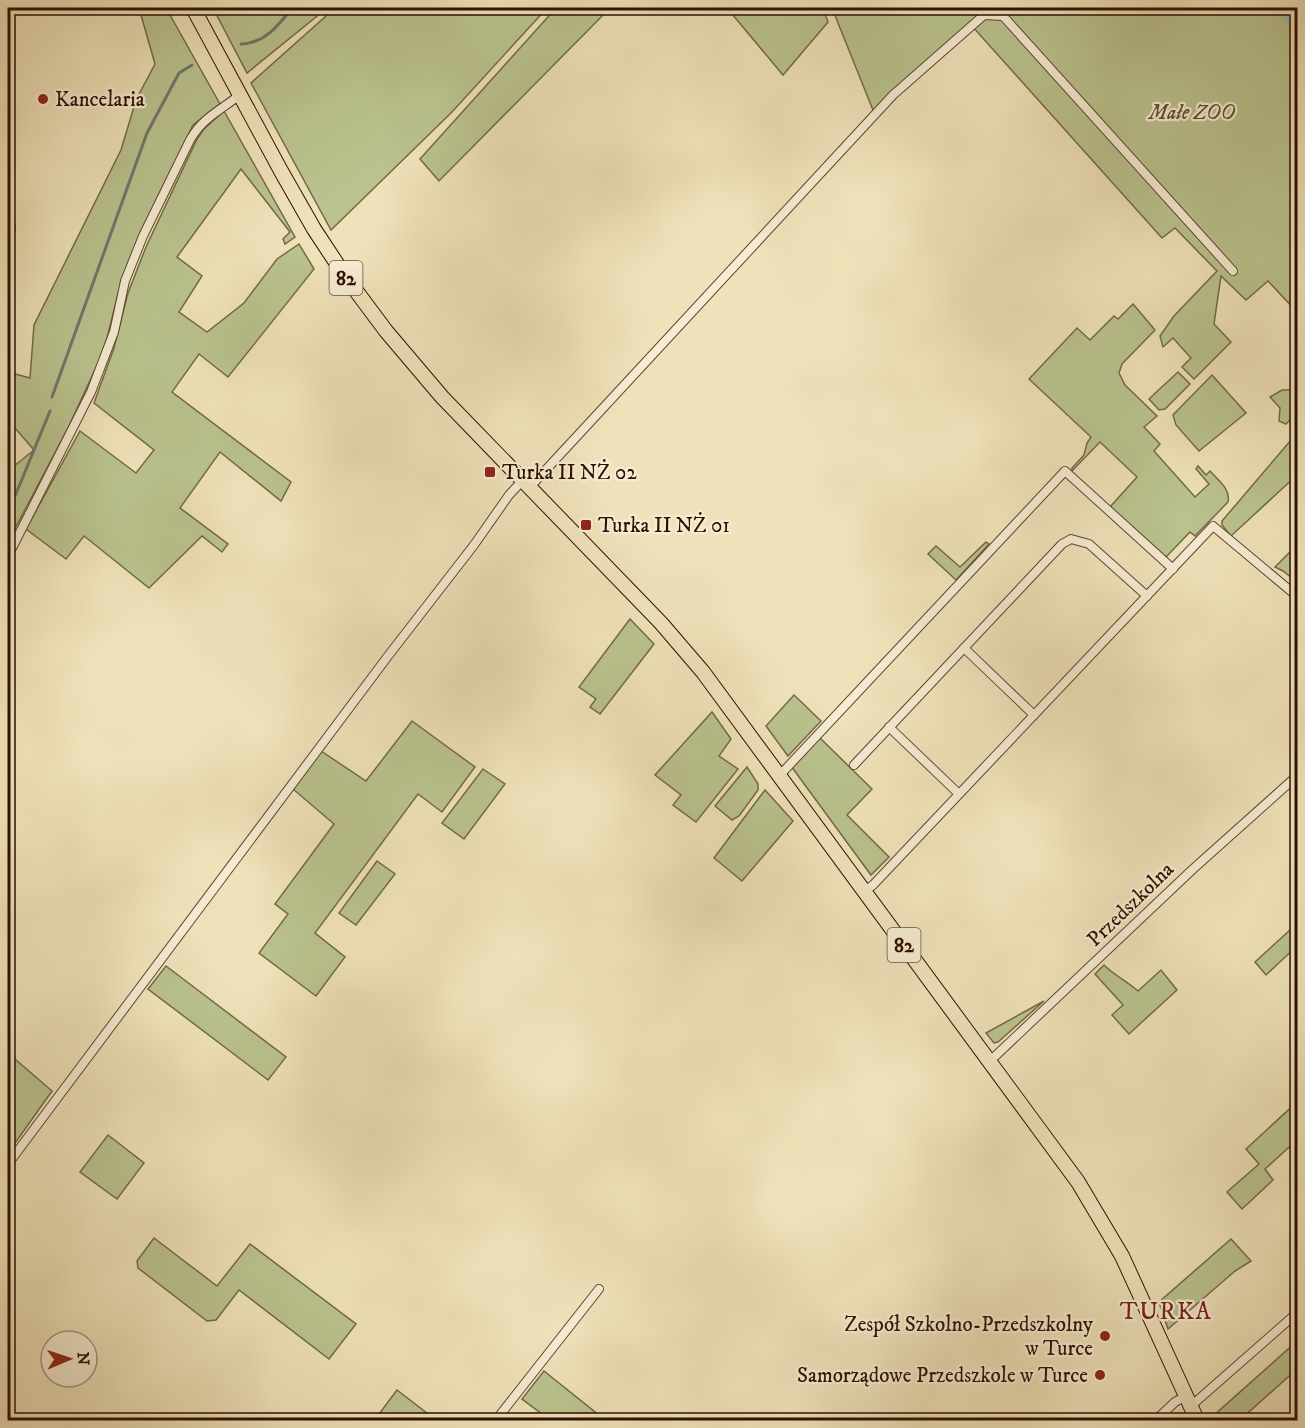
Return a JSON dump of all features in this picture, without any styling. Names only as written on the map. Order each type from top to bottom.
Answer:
[{"type":"main road","name":"82","points":[[193,8],[304,212],[351,285],[419,372],[671,633],[704,672],[1078,1182],[1105,1225],[1134,1280],[1197,1420]]},
{"type":"street","points":[[8,1164],[388,656],[474,545],[509,495],[526,485],[893,95],[984,15],[1002,16],[1233,271]]},
{"type":"street","points":[[8,556],[91,392],[114,332],[125,280],[143,236],[190,140],[204,120],[241,94]]},
{"type":"street","points":[[8,219],[11,227],[8,249]]},
{"type":"street","points":[[780,775],[1065,471],[1173,569]]},
{"type":"street","points":[[865,891],[1213,526],[1298,597]]},
{"type":"street","points":[[854,765],[1062,544],[1071,539],[1089,544],[1147,596]]},
{"type":"street","points":[[964,648],[1034,716]]},
{"type":"street","points":[[889,727],[959,794]]},
{"type":"street","name":"Przedszkolna","points":[[990,1061],[1187,875],[1298,775]]},
{"type":"street","points":[[496,1420],[599,1289]]},
{"type":"street","points":[[1156,1420],[1175,1402],[1189,1401],[1298,1312]]},
{"type":"green space","points":[[139,8],[157,8],[170,15],[220,104],[193,125],[147,221],[118,294],[99,361],[68,428],[8,542],[8,471],[34,450],[8,420],[8,372],[30,378],[34,325],[121,150],[136,100],[155,64]]},
{"type":"green space","points":[[213,8],[327,8],[247,73]]},
{"type":"green space","points":[[335,8],[547,8],[452,112],[331,230],[251,83]]},
{"type":"green space","points":[[556,8],[610,8],[439,181],[420,159]]},
{"type":"green space","points":[[727,8],[823,8],[828,22],[783,75]]},
{"type":"green space","name":"Małe ZOO","points":[[832,8],[1297,8],[1297,312],[1268,281],[1246,300],[1221,276],[1214,324],[1231,342],[1194,379],[1182,367],[1191,358],[1173,338],[1163,347],[1160,336],[1174,316],[1217,271],[1175,228],[1162,238],[972,26],[875,115]]},
{"type":"green space","points":[[224,111],[295,237],[285,244],[283,239],[290,232],[241,169],[177,257],[202,276],[179,312],[207,332],[244,303],[277,259],[299,244],[314,269],[228,377],[199,354],[172,392],[291,482],[281,501],[220,452],[180,508],[228,544],[222,552],[202,536],[149,588],[84,536],[66,559],[26,529],[80,431],[136,473],[154,450],[94,403],[114,348],[128,293],[146,247],[197,139],[204,129]]},
{"type":"green space","points":[[1133,304],[1155,330],[1122,364],[1119,373],[1125,385],[1157,416],[1144,427],[1160,444],[1154,451],[1195,497],[1209,484],[1196,469],[1198,466],[1206,475],[1210,471],[1228,493],[1228,502],[1195,536],[1190,532],[1166,557],[1110,507],[1137,477],[1100,442],[1072,471],[1084,455],[1091,437],[1029,379],[1077,328],[1090,340],[1114,316],[1118,319]]},
{"type":"green space","points":[[1178,372],[1190,384],[1165,409],[1159,410],[1149,399]]},
{"type":"green space","points":[[1212,375],[1246,413],[1199,451],[1176,425],[1173,415]]},
{"type":"green space","points":[[1282,390],[1297,390],[1296,409],[1286,424],[1279,421],[1280,408],[1270,397]]},
{"type":"green space","points":[[1297,433],[1297,475],[1231,536],[1222,525],[1222,521]]},
{"type":"green space","points":[[986,542],[989,544],[956,580],[928,554],[936,546],[960,567]]},
{"type":"green space","points":[[1297,545],[1297,582],[1275,567]]},
{"type":"green space","points":[[630,619],[654,644],[600,714],[590,707],[596,699],[579,687]]},
{"type":"green space","points":[[794,695],[821,721],[788,756],[766,726]]},
{"type":"green space","points":[[712,712],[731,739],[719,756],[738,769],[696,822],[673,805],[681,795],[655,775]]},
{"type":"green space","points":[[412,721],[475,767],[442,812],[418,794],[315,933],[345,957],[316,996],[259,953],[288,914],[275,904],[334,824],[293,789],[321,751],[366,781]]},
{"type":"green space","points":[[819,737],[872,789],[847,815],[889,857],[871,875],[791,766]]},
{"type":"green space","points":[[747,767],[758,784],[758,790],[739,816],[732,820],[715,806]]},
{"type":"green space","points":[[483,769],[505,784],[464,839],[442,823]]},
{"type":"green space","points":[[765,790],[793,821],[742,881],[714,858]]},
{"type":"green space","points":[[377,861],[395,874],[356,925],[339,913]]},
{"type":"green space","points":[[1291,929],[1297,937],[1297,946],[1266,975],[1255,962]]},
{"type":"green space","points":[[1104,965],[1138,991],[1161,970],[1177,990],[1129,1034],[1112,1015],[1123,1005],[1095,974]]},
{"type":"green space","points":[[166,966],[286,1057],[268,1080],[148,989]]},
{"type":"green space","points":[[1044,1001],[998,1042],[994,1043],[986,1033]]},
{"type":"green space","points":[[8,1053],[52,1091],[8,1153]]},
{"type":"green space","points":[[1297,1102],[1297,1140],[1265,1169],[1273,1180],[1242,1209],[1227,1192],[1259,1164],[1246,1149]]},
{"type":"green space","points":[[108,1135],[144,1163],[117,1199],[80,1172]]},
{"type":"green space","points":[[154,1238],[217,1286],[250,1244],[356,1324],[329,1359],[239,1290],[216,1320],[207,1321],[138,1268],[137,1261]]},
{"type":"green space","points":[[1231,1239],[1251,1261],[1235,1271],[1168,1329],[1159,1302]]},
{"type":"green space","points":[[1296,1342],[1297,1369],[1240,1420],[1214,1420],[1212,1417]]},
{"type":"green space","points":[[544,1371],[600,1416],[597,1420],[550,1420],[522,1399]]},
{"type":"green space","points":[[397,1390],[436,1420],[379,1420],[376,1418]]},
{"type":"waterway","points":[[241,44],[264,37],[292,8]]},
{"type":"waterway","points":[[1285,8],[1298,20]]},
{"type":"waterway","points":[[52,397],[147,133],[179,73],[192,65]]},
{"type":"waterway","points":[[13,501],[50,411]]},
{"type":"place","name":"Kancelaria","points":[[43,99]]},
{"type":"place","name":"Turka II NŻ 02","points":[[490,472]]},
{"type":"place","name":"Turka II NŻ 01","points":[[586,525]]},
{"type":"place","name":"Zespół Szkolno-Przedszkolny w Turce","points":[[1105,1336]]},
{"type":"place","name":"Samorządowe Przedszkole w Turce","points":[[1100,1375]]},
{"type":"district","name":"TURKA","points":[[1166,1311]]}]
